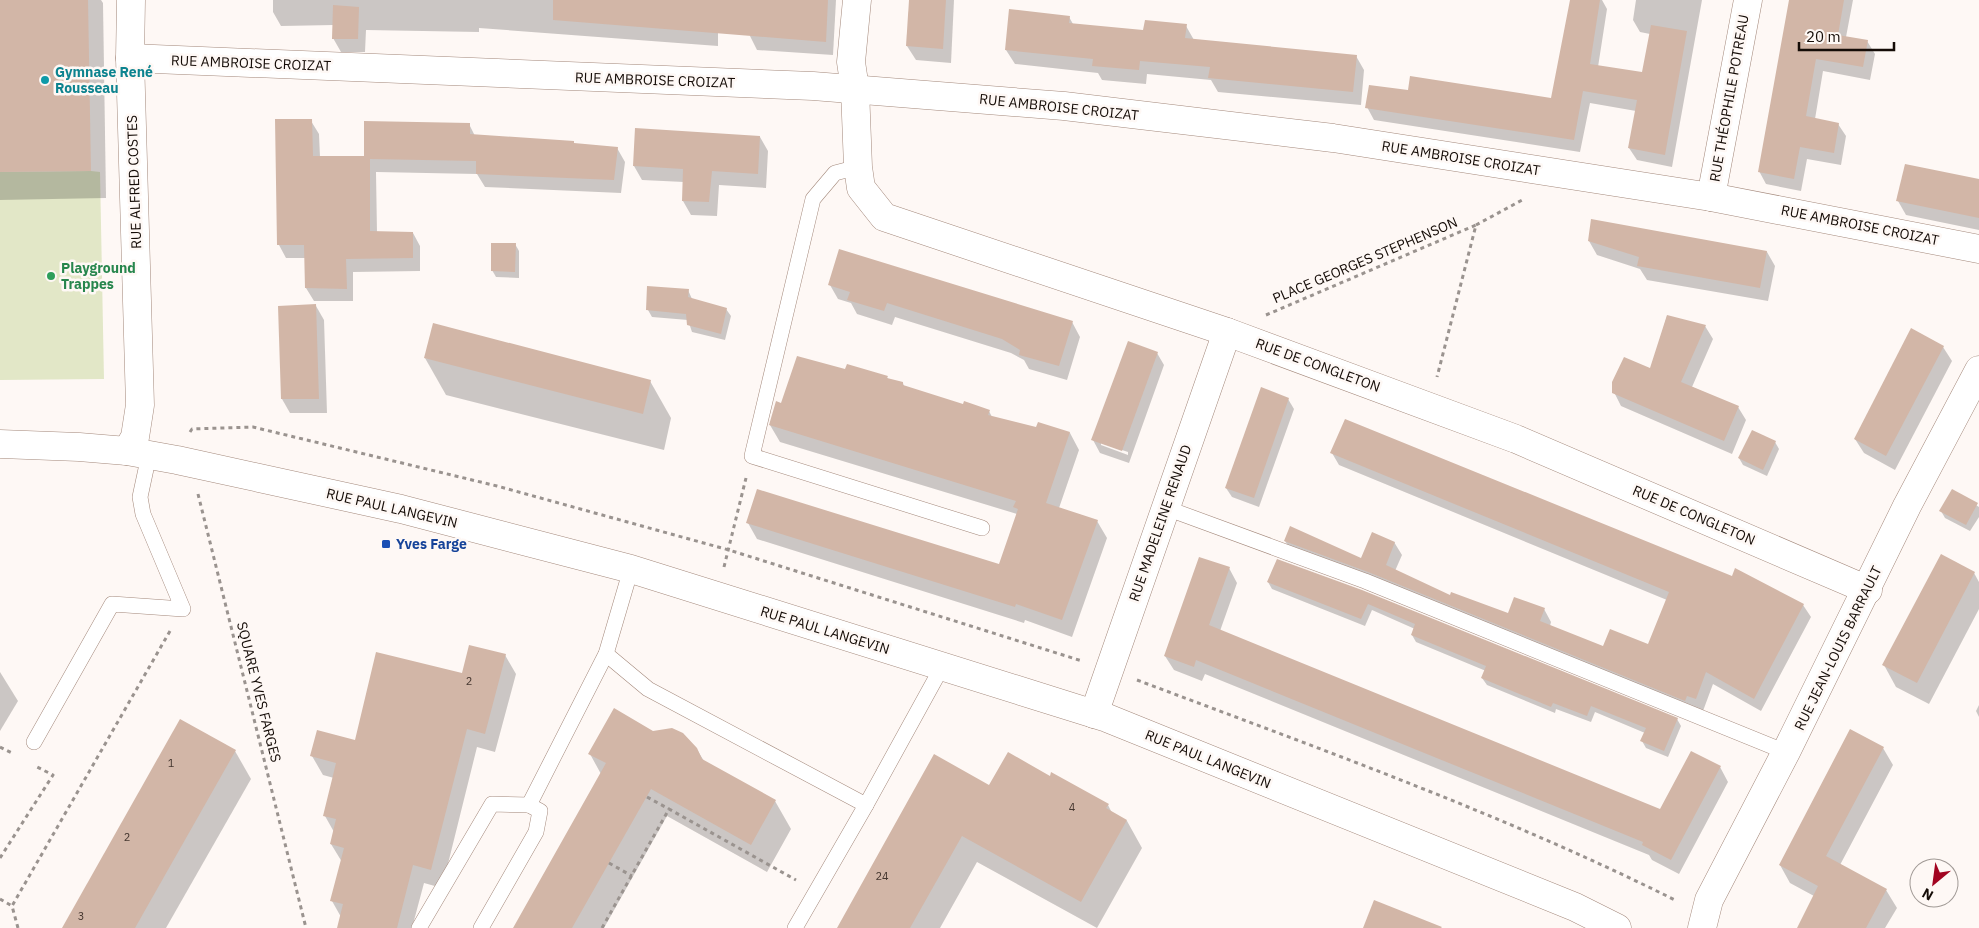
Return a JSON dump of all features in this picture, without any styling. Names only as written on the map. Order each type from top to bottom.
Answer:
[{"type":"street","name":"RUE ALFRED COSTES","points":[[131,0],[130,58],[140,405],[135,437],[138,453]]},
{"type":"street","name":"RUE DE CONGLETON","points":[[856,0],[851,62],[855,89],[858,167],[861,188],[884,217],[1227,332],[1429,406],[1516,439],[1868,590]]},
{"type":"street","name":"RUE THÉOPHILE POTREAU","points":[[1711,197],[1748,0]]},
{"type":"street","name":"RUE AMBROISE CROIZAT","points":[[130,58],[855,89],[1064,106],[1334,138],[1711,197],[1979,249]]},
{"type":"street","name":"RUE MADELEINE RENAUD","points":[[1094,714],[1227,332]]},
{"type":"street","name":"RUE JEAN-LOUIS BARRAULT","points":[[1704,922],[1708,900],[1868,590],[1907,506],[1979,370]]},
{"type":"street","name":"RUE PAUL LANGEVIN","points":[[0,444],[138,453],[184,461],[402,509],[631,569],[1094,714],[1576,907],[1617,928]]},
{"type":"lane","points":[[858,167],[835,174],[813,199],[752,456],[982,528]]},
{"type":"lane","points":[[34,742],[112,604],[183,609],[143,514],[140,497],[138,453]]},
{"type":"lane","points":[[1166,508],[1366,582],[1786,752]]},
{"type":"lane","points":[[529,805],[606,654],[631,569]]},
{"type":"lane","points":[[606,654],[648,689],[866,805]]},
{"type":"lane","points":[[795,928],[866,805],[942,667]]},
{"type":"lane","points":[[419,928],[492,804],[529,805],[540,811],[536,832],[481,928]]},
{"type":"path","name":"PLACE GEORGES STEPHENSON","points":[[1227,332],[1476,225],[1429,406]]},
{"type":"path","points":[[184,461],[192,429],[253,428],[497,486],[729,550],[1109,669],[1442,795],[1596,860],[1704,922]]},
{"type":"path","points":[[717,596],[752,456]]},
{"type":"path","name":"SQUARE YVES FARGES","points":[[184,461],[306,928]]},
{"type":"path","points":[[12,906],[183,609]]},
{"type":"path","points":[[0,747],[16,756]]},
{"type":"path","points":[[0,858],[53,775],[32,764]]},
{"type":"path","points":[[647,797],[816,891]]},
{"type":"path","points":[[602,928],[669,809]]},
{"type":"path","points":[[609,863],[632,876]]},
{"type":"path","points":[[0,899],[12,906],[18,928]]},
{"type":"green space","name":"Playground Trappes","points":[[0,172],[100,172],[104,379],[0,380]]},
{"type":"building","name":"Gymnase René Rousseau","points":[[0,0],[88,0],[91,171],[0,172]]},
{"type":"building","points":[[553,0],[828,0],[826,42],[553,20]]},
{"type":"building","points":[[909,0],[946,0],[943,49],[906,46]]},
{"type":"building","points":[[1570,0],[1600,0],[1590,64],[1642,72],[1651,25],[1687,31],[1665,155],[1628,148],[1637,100],[1583,91],[1574,140],[1365,108],[1369,85],[1408,90],[1410,76],[1551,98]]},
{"type":"building","points":[[1789,0],[1844,0],[1838,35],[1868,40],[1863,67],[1816,59],[1806,116],[1839,123],[1834,153],[1800,147],[1794,179],[1758,172]]},
{"type":"building","points":[[333,5],[359,7],[358,39],[332,39]]},
{"type":"building","points":[[1009,9],[1070,16],[1069,23],[1143,30],[1145,20],[1187,24],[1185,38],[1357,55],[1353,92],[1208,78],[1210,67],[1140,61],[1139,70],[1092,66],[1093,59],[1005,50]]},
{"type":"building","points":[[275,119],[312,119],[313,156],[364,156],[364,121],[470,123],[470,134],[574,141],[574,143],[618,147],[614,180],[476,174],[476,161],[370,159],[370,231],[413,232],[413,258],[346,259],[347,289],[305,288],[304,245],[277,245]]},
{"type":"building","points":[[635,128],[760,136],[758,174],[712,171],[709,202],[682,201],[683,169],[633,166]]},
{"type":"building","points":[[1905,164],[1979,179],[1979,218],[1896,201]]},
{"type":"building","points":[[1591,219],[1767,251],[1760,288],[1637,266],[1639,257],[1588,241]]},
{"type":"building","points":[[491,243],[516,243],[515,272],[491,271]]},
{"type":"building","points":[[839,249],[1073,321],[1059,366],[1019,355],[1020,350],[1002,339],[887,303],[884,311],[847,300],[850,292],[828,285]]},
{"type":"building","points":[[647,286],[689,289],[688,297],[727,308],[721,334],[687,325],[686,314],[646,310]]},
{"type":"building","points":[[316,304],[319,399],[281,399],[278,306]]},
{"type":"building","points":[[1667,315],[1706,325],[1681,382],[1739,406],[1724,441],[1612,393],[1612,382],[1624,357],[1650,368]]},
{"type":"building","points":[[433,323],[651,380],[643,414],[424,358]]},
{"type":"building","points":[[1911,328],[1944,346],[1886,456],[1854,439]]},
{"type":"building","points":[[1128,341],[1158,352],[1122,451],[1091,440]]},
{"type":"building","points":[[797,356],[845,369],[847,364],[888,376],[887,378],[903,382],[903,385],[963,404],[964,401],[990,410],[988,415],[1036,427],[1038,422],[1070,432],[1046,503],[1098,520],[1062,620],[1016,604],[1015,607],[746,523],[757,489],[999,564],[1018,509],[1013,507],[1016,501],[769,425],[776,401],[781,403]]},
{"type":"building","points":[[1261,387],[1289,398],[1254,498],[1225,488]]},
{"type":"building","points":[[1345,419],[1732,576],[1735,568],[1804,604],[1754,699],[1706,672],[1696,699],[1687,696],[1685,701],[1368,572],[1284,541],[1290,526],[1361,558],[1372,532],[1395,542],[1386,565],[1450,595],[1451,592],[1508,613],[1514,597],[1545,608],[1540,621],[1603,646],[1610,629],[1648,644],[1669,592],[1330,453]]},
{"type":"building","points":[[1752,430],[1776,441],[1763,470],[1738,458]]},
{"type":"building","points":[[1952,489],[1978,503],[1966,525],[1939,511]]},
{"type":"building","points":[[1941,554],[1975,572],[1917,683],[1882,665]]},
{"type":"building","points":[[1199,557],[1230,567],[1209,625],[1660,809],[1691,751],[1721,766],[1671,860],[1642,845],[1643,842],[1196,660],[1194,667],[1164,656]]},
{"type":"building","points":[[1277,559],[1362,590],[1678,718],[1664,751],[1640,741],[1646,728],[1591,706],[1587,716],[1553,703],[1551,707],[1481,678],[1486,666],[1411,635],[1415,624],[1368,604],[1361,619],[1267,582]]},
{"type":"building","points":[[469,645],[506,654],[485,734],[467,729],[431,870],[413,865],[397,928],[337,928],[343,904],[330,901],[344,848],[330,844],[336,819],[323,816],[336,763],[310,756],[317,730],[355,740],[376,652],[462,673]]},
{"type":"building","points":[[614,708],[653,731],[672,728],[683,733],[697,748],[702,759],[776,800],[751,845],[651,789],[572,928],[513,928],[606,763],[588,754]]},
{"type":"building","points":[[180,719],[236,750],[135,928],[62,928]]},
{"type":"building","points":[[1850,729],[1884,747],[1826,856],[1887,889],[1866,928],[1797,928],[1818,886],[1779,865]]},
{"type":"building","points":[[1008,752],[1050,776],[1051,772],[1109,804],[1106,808],[1127,820],[1081,902],[962,836],[910,928],[837,928],[934,754],[989,785]]},
{"type":"building","points":[[1374,900],[1442,927],[1363,928]]},
{"type":"place","name":"Gymnase René Rousseau","points":[[45,80]]},
{"type":"place","name":"Playground Trappes","points":[[51,276]]},
{"type":"place","name":"Yves Farge","points":[[386,544]]}]
